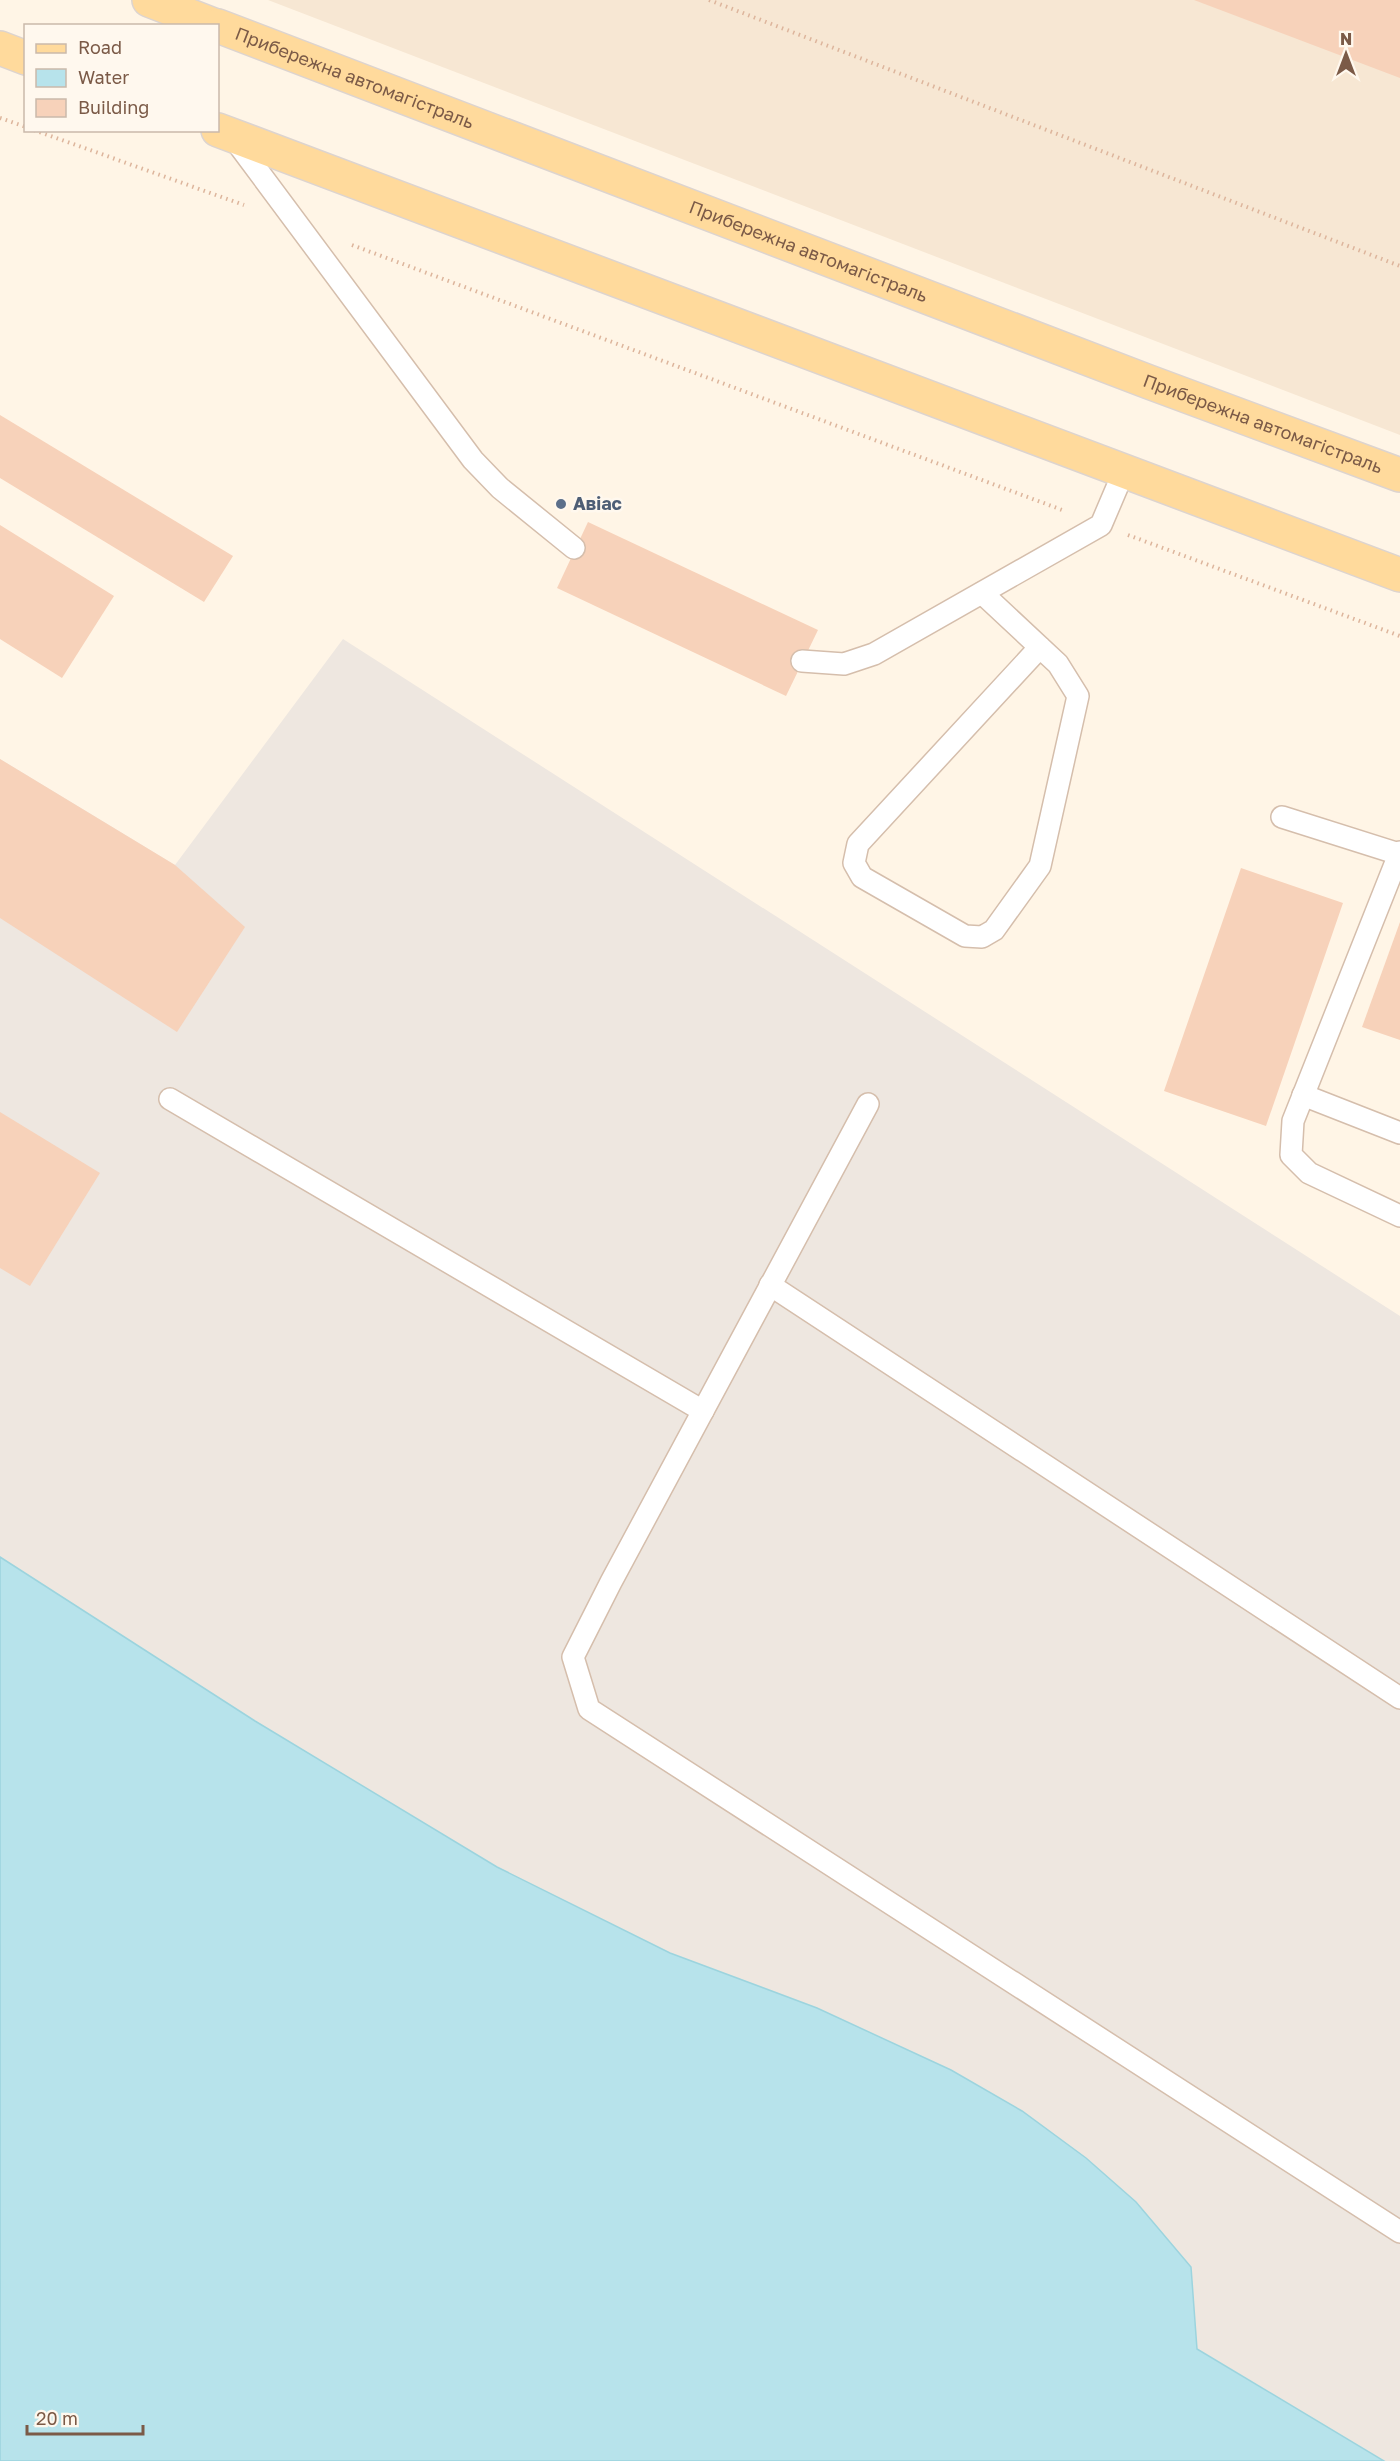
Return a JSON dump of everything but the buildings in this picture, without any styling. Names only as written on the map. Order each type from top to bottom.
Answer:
[{"type":"main road","name":"Прибережна автомагістраль","points":[[149,0],[212,24]]},
{"type":"main road","name":"Прибережна автомагістраль","points":[[219,27],[1149,382],[1400,475]]},
{"type":"main road","points":[[0,48],[24,57]]},
{"type":"main road","points":[[225,133],[1400,575]]},
{"type":"lane","points":[[225,133],[298,224],[473,460],[500,489],[574,548]]},
{"type":"lane","points":[[802,661],[844,664],[874,654],[1101,525],[1124,471]]},
{"type":"lane","points":[[982,592],[1058,664],[1078,696],[1040,866],[994,930],[982,937],[965,936],[862,877],[854,863],[858,844],[1040,647]]},
{"type":"lane","points":[[1282,818],[1400,853],[1293,1121],[1291,1155],[1309,1173],[1400,1216]]},
{"type":"lane","points":[[1303,1095],[1400,1133]]},
{"type":"lane","points":[[170,1100],[703,1411]]},
{"type":"lane","points":[[868,1104],[573,1657],[589,1709],[1400,2232]]},
{"type":"lane","points":[[770,1285],[1400,1698]]},
{"type":"path","points":[[709,0],[1400,266]]},
{"type":"path","points":[[0,118],[24,127]]},
{"type":"path","points":[[40,132],[298,224],[1400,636]]},
{"type":"shaded area","points":[[268,0],[1400,0],[1400,435]]},
{"type":"shaded area","points":[[343,639],[1400,1316],[1400,2461],[1154,2461],[1136,2202],[1086,2158],[1022,2111],[951,2070],[817,2008],[670,1953],[497,1867],[255,1721],[0,1557],[0,759],[175,865]]},
{"type":"water","points":[[0,1557],[255,1721],[497,1867],[670,1953],[817,2008],[951,2070],[1022,2111],[1086,2158],[1136,2202],[1191,2267],[1197,2349],[1384,2461],[0,2461]]},
{"type":"place","name":"Авіас","points":[[561,504]]}]
